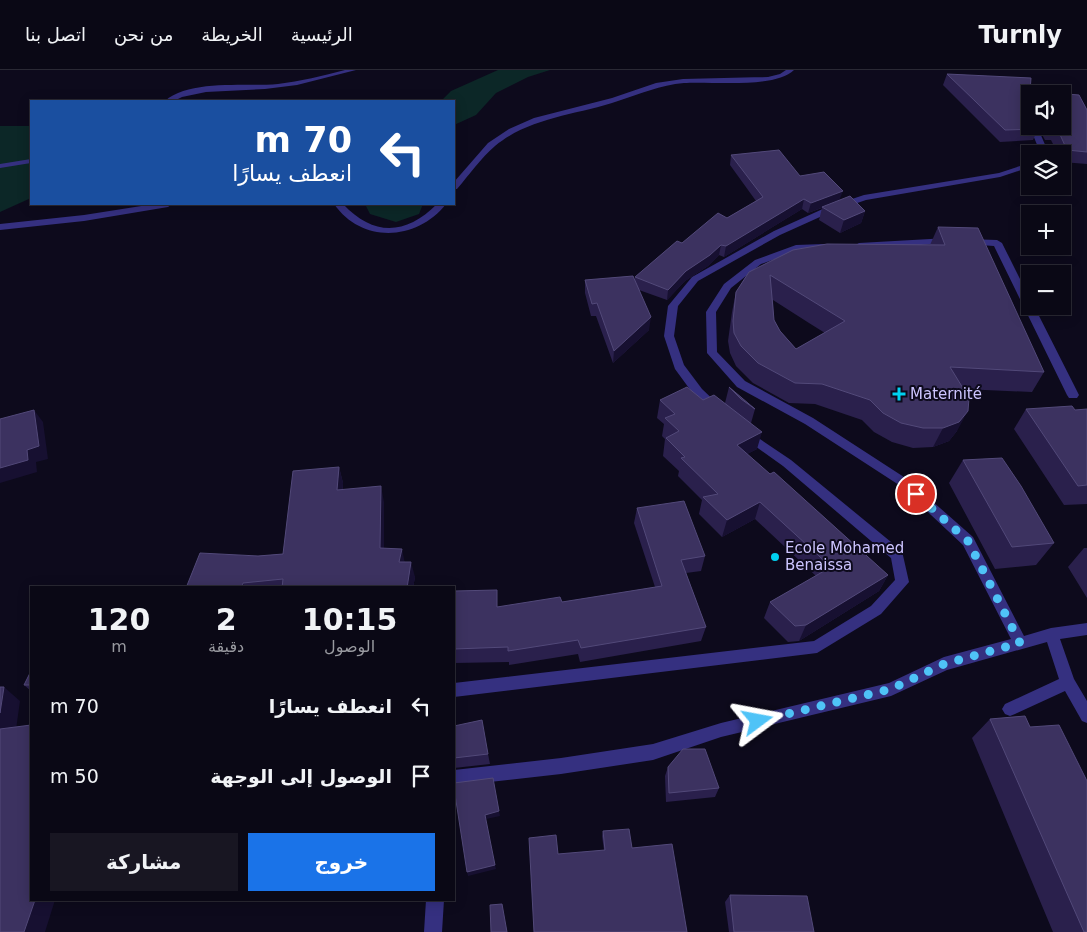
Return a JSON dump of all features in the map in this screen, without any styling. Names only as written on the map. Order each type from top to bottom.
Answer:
[{"type":"street","points":[[171,100],[182,94],[279,86],[353,70]]},
{"type":"street","points":[[455,186],[491,145],[512,131],[536,120],[615,100],[656,85],[692,81],[768,79],[782,76],[791,70]]},
{"type":"street","points":[[0,166],[30,161]]},
{"type":"street","points":[[724,416],[698,392],[680,366],[669,336],[673,306],[695,279],[777,232],[828,210],[864,198],[1000,176],[1021,169]]},
{"type":"street","points":[[0,227],[84,218],[162,205]]},
{"type":"street","points":[[339,205],[350,217],[364,226],[394,232],[412,228],[432,215],[441,205]]},
{"type":"street","points":[[1020,643],[968,541],[903,482],[809,421],[741,384],[712,353],[711,312],[727,286],[758,262],[796,248],[840,247],[932,240],[997,243],[1074,395]]},
{"type":"street","points":[[455,690],[817,647],[876,610],[902,582],[896,555],[788,463],[739,428]]},
{"type":"street","points":[[455,778],[562,766],[653,752],[721,730],[891,689],[944,664],[1051,634],[1087,629]]},
{"type":"street","points":[[1051,634],[1068,682],[1087,716]]},
{"type":"street","points":[[1010,709],[1068,682]]},
{"type":"street","points":[[433,932],[435,901]]},
{"type":"green space","points":[[498,70],[550,70],[528,77],[496,93],[476,115],[455,125],[455,100],[442,100],[451,91]]},
{"type":"green space","points":[[0,126],[30,126],[30,198],[0,212]]},
{"type":"green space","points":[[366,205],[423,205],[419,214],[396,222],[370,214]]},
{"type":"building","points":[[947,74],[1031,78],[1030,85],[1021,85],[1021,130],[1005,130]]},
{"type":"building","points":[[1071,94],[1079,95],[1087,110],[1087,152],[1071,150],[1071,145],[1065,145],[1060,135],[1071,135]]},
{"type":"building","points":[[779,150],[800,176],[824,172],[843,191],[811,203],[804,199],[726,246],[721,245],[686,271],[668,290],[635,277],[677,241],[682,243],[718,213],[727,218],[763,197],[731,155]]},
{"type":"building","points":[[850,196],[865,211],[844,220],[822,207]]},
{"type":"building","points":[[938,227],[978,228],[1044,372],[950,367],[969,398],[968,411],[959,422],[943,428],[923,428],[901,423],[883,413],[870,400],[822,384],[795,383],[758,363],[741,346],[734,333],[733,321],[736,292],[749,272],[793,250],[827,244],[945,245]],"holes":[[[770,275],[845,321],[796,349],[780,331],[774,320]]]},
{"type":"building","points":[[633,276],[651,317],[614,351],[597,303],[592,304],[585,280]]},
{"type":"building","points":[[687,387],[703,400],[714,395],[762,432],[737,445],[770,474],[774,472],[888,575],[806,625],[795,626],[770,602],[831,567],[760,502],[727,520],[703,497],[718,494],[681,458],[685,457],[666,438],[679,431],[665,418],[675,414],[660,400]]},
{"type":"building","points":[[729,387],[755,409],[741,399]]},
{"type":"building","points":[[1072,406],[1075,410],[1087,409],[1087,485],[1078,486],[1026,409]]},
{"type":"building","points":[[34,410],[39,446],[27,450],[28,460],[0,468],[0,419]]},
{"type":"building","points":[[1002,458],[1021,486],[1054,543],[1012,547],[963,460]]},
{"type":"building","points":[[339,467],[337,490],[381,486],[380,548],[402,549],[399,562],[411,562],[407,586],[282,586],[283,579],[243,583],[242,586],[187,586],[200,553],[258,556],[283,554],[293,471]]},
{"type":"building","points":[[684,501],[705,556],[681,560],[706,627],[581,648],[578,640],[508,651],[508,647],[455,649],[455,591],[497,590],[497,607],[560,597],[562,602],[662,586],[637,508]]},
{"type":"building","points":[[30,673],[30,685],[24,685]]},
{"type":"building","points":[[0,687],[4,687],[0,713]]},
{"type":"building","points":[[1025,716],[1030,727],[1059,725],[1087,781],[1087,932],[1084,932],[990,719]]},
{"type":"building","points":[[482,720],[488,754],[455,758],[455,726]]},
{"type":"building","points":[[30,725],[30,901],[35,901],[24,932],[0,932],[0,729]]},
{"type":"building","points":[[683,749],[705,749],[719,788],[669,793],[668,767]]},
{"type":"building","points":[[493,778],[499,811],[485,815],[495,865],[467,872],[455,794],[455,783]]},
{"type":"building","points":[[629,829],[632,848],[672,844],[687,932],[534,932],[529,838],[556,835],[558,854],[605,850],[603,831]]},
{"type":"building","points":[[730,895],[807,896],[814,932],[734,932]]},
{"type":"building","points":[[502,904],[507,932],[491,932],[490,905]]},
{"type":"place","name":"Maternité","points":[[899,394]]},
{"type":"place","name":"Ecole Mohamed Benaissa","points":[[775,557]]},
{"type":"route","points":[[758,721],[891,689],[944,664],[1020,643],[968,541],[916,494]]}]
